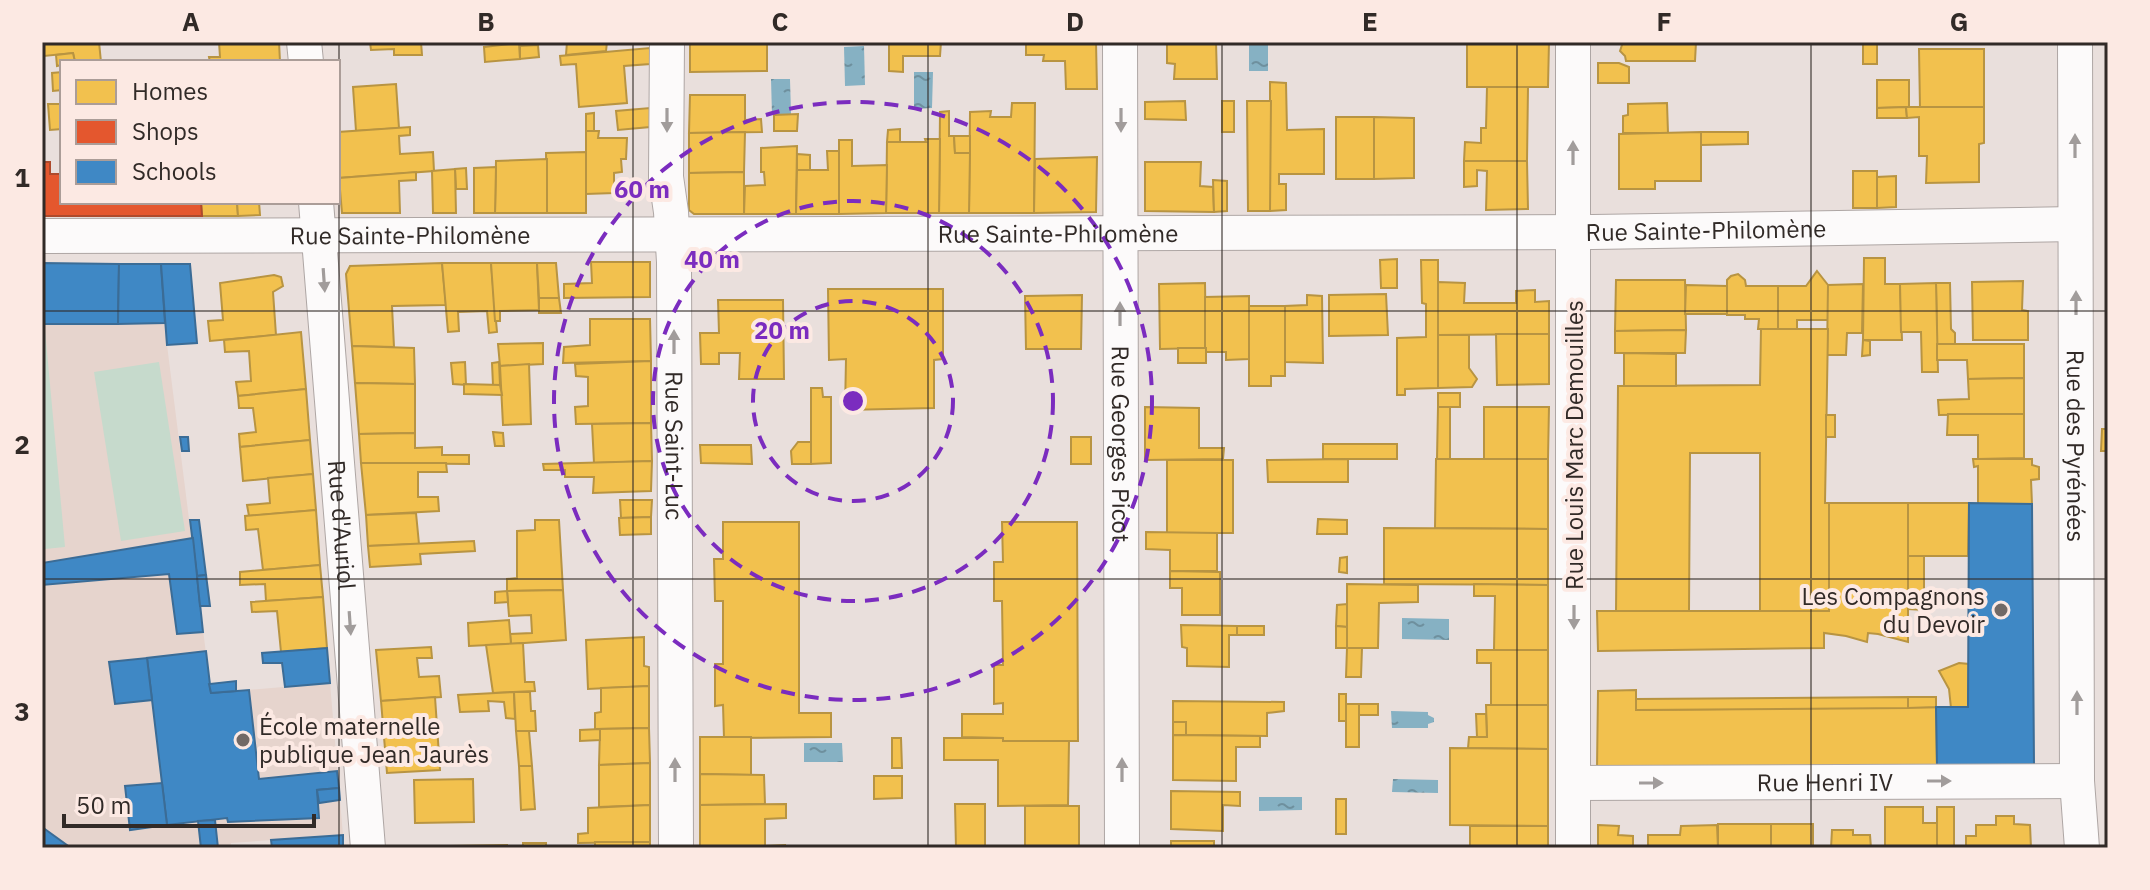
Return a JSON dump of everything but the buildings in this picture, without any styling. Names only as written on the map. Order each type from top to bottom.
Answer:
[{"type":"street","name":"Rue Saint-Luc","points":[[667,42],[666,177],[672,234],[676,848]]},
{"type":"street","name":"Rue Georges Picot","points":[[1120,42],[1122,848]]},
{"type":"street","name":"Rue Louis Marc Demouilles","points":[[1573,42],[1573,848]]},
{"type":"street","name":"Rue des Pyrénées","points":[[2075,42],[2077,781],[2082,848]]},
{"type":"street","name":"Rue d'Auriol","points":[[316,204],[368,848]]},
{"type":"street","name":"Rue Sainte-Philomène","points":[[42,236],[1573,231],[2075,224]]},
{"type":"street","name":"Rue Henri IV","points":[[1573,783],[2077,781]]},
{"type":"shaded area","points":[[42,263],[161,264],[167,345],[211,693],[330,683],[343,835],[231,843],[231,848],[42,848]]},
{"type":"green space","points":[[42,330],[45,330],[65,547],[45,549],[42,518]]},
{"type":"green space","points":[[159,362],[185,531],[121,541],[94,372]]},
{"type":"water","points":[[1249,42],[1268,42],[1268,71],[1249,71]]},
{"type":"water","points":[[864,46],[865,85],[845,86],[844,47]]},
{"type":"water","points":[[914,72],[933,72],[932,108],[914,109]]},
{"type":"water","points":[[771,79],[790,79],[791,114],[772,115]]},
{"type":"water","points":[[1402,618],[1449,619],[1449,640],[1402,639]]},
{"type":"water","points":[[1391,711],[1428,712],[1434,722],[1428,724],[1428,728],[1392,728]]},
{"type":"water","points":[[804,743],[842,743],[843,762],[804,762]]},
{"type":"water","points":[[1393,779],[1438,780],[1438,793],[1392,792]]},
{"type":"water","points":[[1259,797],[1302,797],[1302,810],[1259,811]]},
{"type":"place","name":"Les Compagnons du Devoir","points":[[2001,610]]},
{"type":"place","name":"École maternelle publique Jean Jaurès","points":[[243,740]]}]
